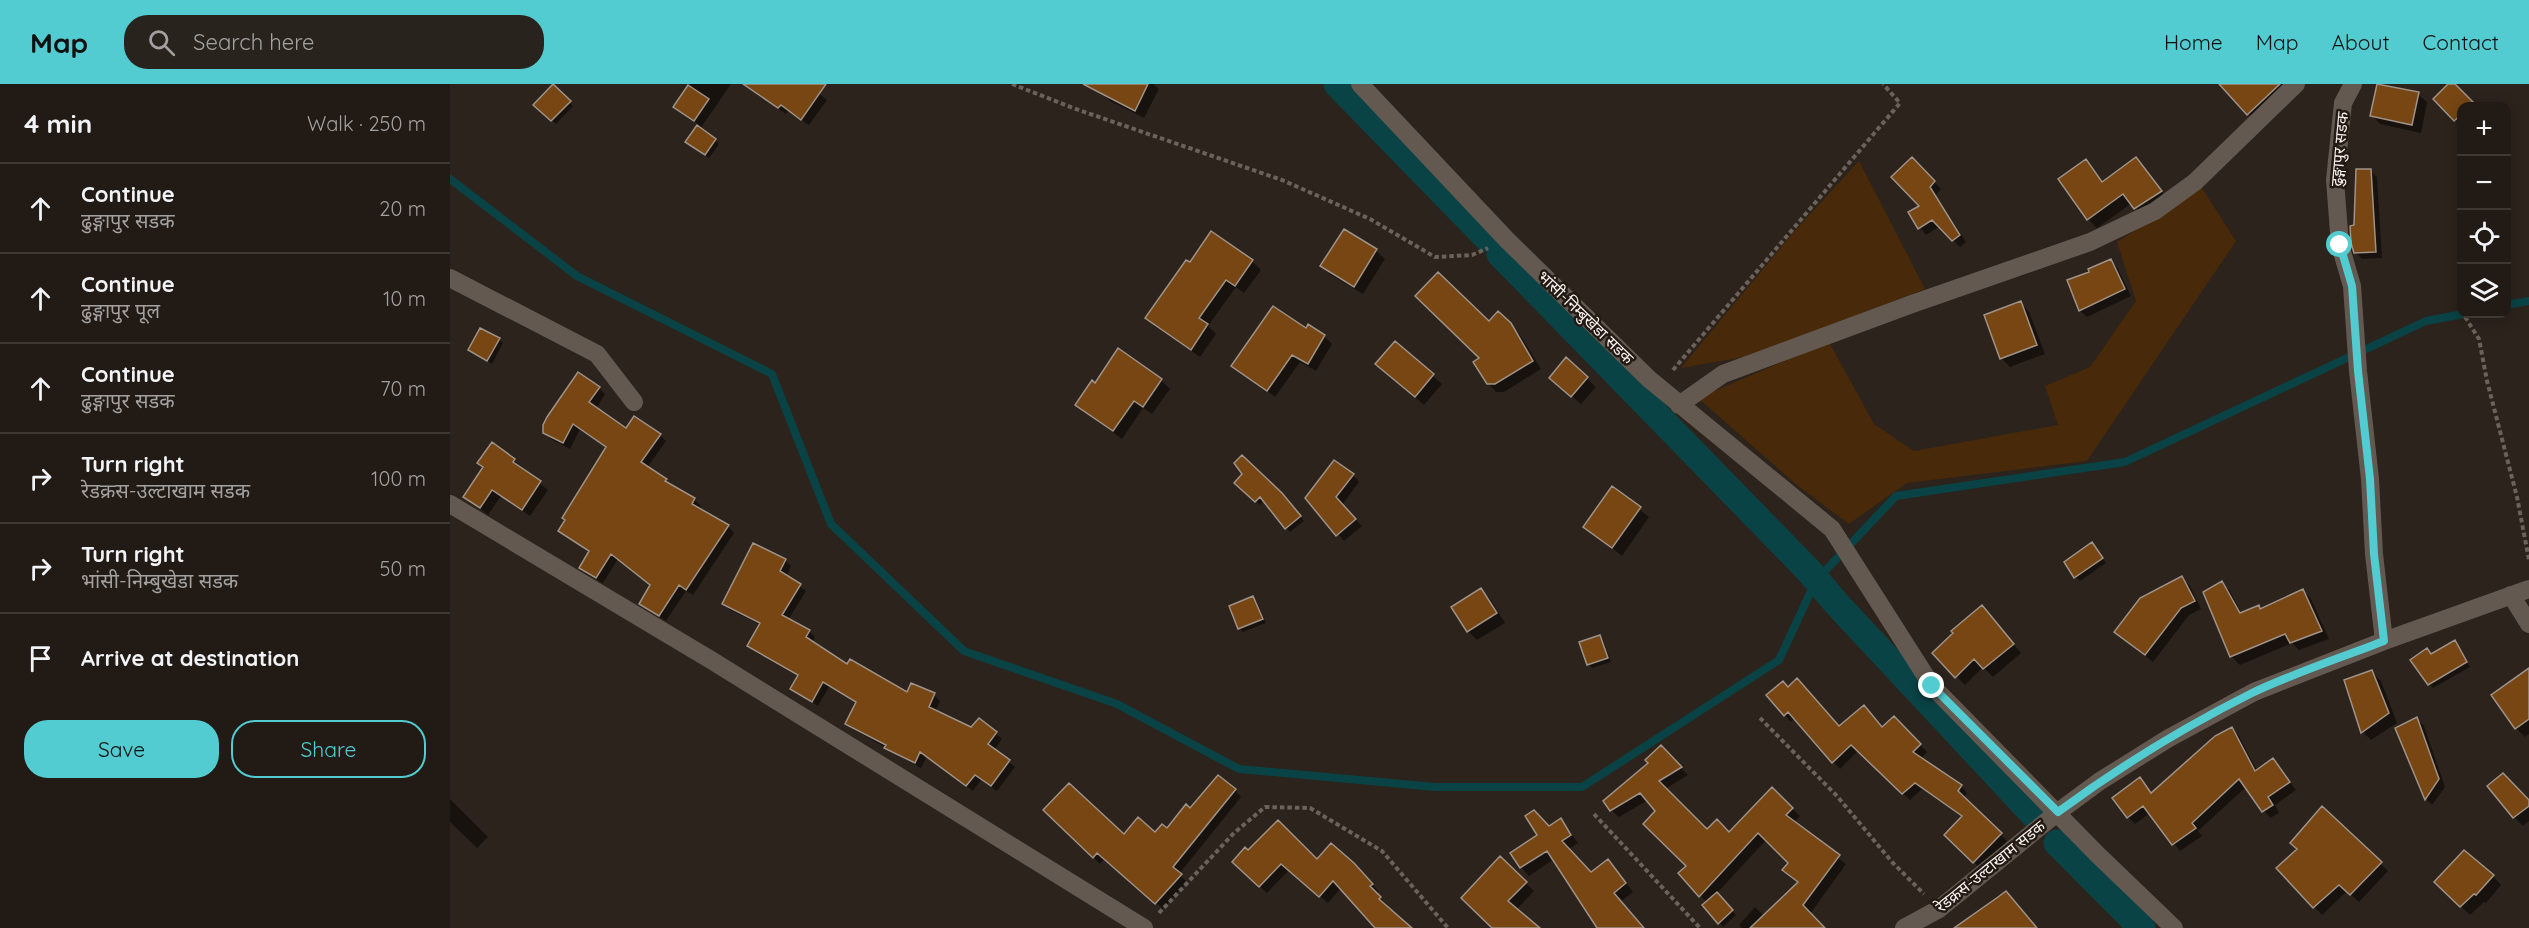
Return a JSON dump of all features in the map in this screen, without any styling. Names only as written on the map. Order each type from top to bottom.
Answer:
[{"type":"street","name":"भांसी-निम्बुखेडा सडक","points":[[1360,84],[1507,240],[1649,379],[1832,529],[1932,686],[2058,812]]},
{"type":"street","points":[[1678,405],[1723,374],[2090,242],[2155,211],[2195,182],[2296,84]]},
{"type":"street","name":"ढुङ्गापुर सडक","points":[[2353,84],[2343,103],[2335,180],[2340,245],[2352,286],[2358,371],[2370,479],[2374,554],[2384,641]]},
{"type":"street","points":[[450,278],[597,354],[634,402]]},
{"type":"street","points":[[450,504],[1149,924]]},
{"type":"street","name":"रेडक्रस-उल्टाखाम सडक","points":[[1904,928],[1939,909],[2058,812],[2100,781],[2169,738],[2254,692],[2384,641],[2529,589]]},
{"type":"street","points":[[2511,595],[2529,624]]},
{"type":"street","points":[[2058,812],[2174,928]]},
{"type":"path","points":[[1012,84],[1073,108],[1282,180],[1370,219],[1436,257],[1472,255],[1507,240]]},
{"type":"path","points":[[1649,379],[1674,370],[1900,103],[1883,84]]},
{"type":"path","points":[[2466,318],[2479,339],[2487,381],[2517,497],[2529,560]]},
{"type":"path","points":[[1760,718],[1836,796],[1892,862],[1939,909]]},
{"type":"path","points":[[1149,924],[1234,833],[1265,807],[1310,808],[1382,851],[1448,928]]},
{"type":"path","points":[[1594,814],[1700,928]]},
{"type":"shaded area","points":[[1859,161],[1925,289],[1750,356],[1681,368],[1792,234]]},
{"type":"shaded area","points":[[2202,188],[2236,241],[2087,461],[1907,483],[1849,524],[1798,486],[1698,398],[1829,342],[1874,424],[1914,451],[2058,425],[2045,386],[2090,367],[2136,301],[2117,242]]},
{"type":"building","points":[[553,84],[571,101],[551,121],[533,105]]},
{"type":"building","points":[[743,84],[826,84],[801,120],[781,105],[778,108]]},
{"type":"building","points":[[1083,84],[1148,84],[1135,111]]},
{"type":"building","points":[[2219,84],[2280,84],[2247,115]]},
{"type":"building","points":[[2377,84],[2419,92],[2412,125],[2370,116]]},
{"type":"building","points":[[2448,84],[2455,84],[2473,102],[2457,102],[2457,118],[2454,121],[2433,99]]},
{"type":"building","points":[[688,85],[709,99],[694,121],[673,107]]},
{"type":"building","points":[[697,125],[716,139],[705,155],[685,142]]},
{"type":"building","points":[[1912,157],[1935,181],[1930,187],[1960,235],[1952,241],[1932,220],[1918,229],[1908,212],[1919,206],[1891,177]]},
{"type":"building","points":[[2136,157],[2162,191],[2134,209],[2123,194],[2087,220],[2058,179],[2086,159],[2102,182]]},
{"type":"building","points":[[2356,169],[2371,169],[2376,252],[2354,253],[2351,243],[2350,226],[2354,225]]},
{"type":"building","points":[[1344,229],[1377,249],[1354,287],[1320,266]]},
{"type":"building","points":[[1211,231],[1253,260],[1235,286],[1226,280],[1199,318],[1208,324],[1191,350],[1145,318],[1186,260],[1190,262]]},
{"type":"building","points":[[2111,259],[2125,289],[2079,311],[2067,280],[2089,272],[2088,269]]},
{"type":"building","points":[[1438,272],[1489,321],[1498,311],[1511,323],[1533,361],[1495,384],[1487,384],[1473,362],[1479,358],[1415,296]]},
{"type":"building","points":[[2021,301],[2037,345],[2000,359],[1984,315]]},
{"type":"building","points":[[1273,306],[1306,328],[1308,324],[1325,335],[1308,364],[1292,355],[1267,391],[1231,366]]},
{"type":"building","points":[[480,328],[500,338],[487,361],[468,350]]},
{"type":"building","points":[[1395,341],[1434,374],[1415,397],[1375,364]]},
{"type":"building","points":[[1118,348],[1162,379],[1143,407],[1134,401],[1113,431],[1075,405],[1092,380],[1095,383]]},
{"type":"building","points":[[1566,357],[1588,377],[1571,397],[1549,378]]},
{"type":"building","points":[[578,372],[600,387],[589,402],[626,428],[634,416],[661,434],[641,462],[667,479],[665,481],[695,498],[692,504],[729,525],[686,590],[679,585],[659,616],[639,604],[650,585],[611,554],[596,578],[579,568],[589,551],[558,531],[565,520],[562,518],[606,447],[573,424],[563,443],[543,433],[543,425],[547,417]]},
{"type":"building","points":[[492,442],[515,459],[513,462],[541,481],[522,510],[492,490],[480,508],[463,497],[483,467],[477,463]]},
{"type":"building","points":[[1242,455],[1282,493],[1301,516],[1285,529],[1260,497],[1255,502],[1234,483],[1242,474],[1234,463]]},
{"type":"building","points":[[1334,460],[1354,474],[1336,497],[1356,519],[1336,536],[1305,498]]},
{"type":"building","points":[[1612,486],[1641,507],[1612,548],[1583,527]]},
{"type":"building","points":[[2092,542],[2103,558],[2074,578],[2064,562]]},
{"type":"building","points":[[753,543],[786,559],[780,571],[801,584],[782,615],[810,630],[806,637],[847,664],[850,659],[907,692],[911,683],[935,693],[929,707],[971,727],[979,718],[997,732],[988,744],[1010,760],[991,786],[975,775],[966,786],[920,752],[915,763],[884,748],[886,745],[845,724],[856,702],[823,682],[812,702],[790,689],[798,675],[747,646],[760,623],[722,604]]},
{"type":"building","points":[[2182,576],[2195,601],[2181,608],[2145,655],[2114,632],[2140,598]]},
{"type":"building","points":[[2222,581],[2240,613],[2259,605],[2260,609],[2303,589],[2322,631],[2290,643],[2285,634],[2230,657],[2203,592]]},
{"type":"building","points":[[1481,588],[1497,613],[1467,632],[1451,607]]},
{"type":"building","points":[[1253,596],[1263,619],[1238,629],[1229,606]]},
{"type":"building","points":[[1982,605],[2014,644],[1983,669],[1974,659],[1955,678],[1932,653],[1953,633],[1951,631]]},
{"type":"building","points":[[1600,635],[1608,658],[1587,665],[1579,642]]},
{"type":"building","points":[[2455,640],[2467,662],[2428,685],[2410,660],[2427,648],[2431,654]]},
{"type":"building","points":[[2529,668],[2529,719],[2515,729],[2491,695]]},
{"type":"building","points":[[2372,670],[2389,713],[2361,733],[2344,680]]},
{"type":"building","points":[[1797,678],[1839,726],[1864,705],[1882,727],[1894,716],[1921,744],[1913,752],[1962,785],[1958,791],[2002,833],[1973,863],[1944,835],[1962,816],[1915,783],[1902,794],[1851,745],[1832,763],[1788,712],[1784,716],[1766,695],[1783,681],[1788,687]]},
{"type":"building","points":[[2417,717],[2439,779],[2425,800],[2395,728]]},
{"type":"building","points":[[2232,727],[2255,771],[2273,758],[2290,782],[2268,797],[2273,805],[2262,812],[2239,779],[2192,823],[2196,828],[2172,845],[2143,806],[2127,818],[2112,798],[2140,777],[2151,793],[2215,736]]},
{"type":"building","points":[[1661,745],[1682,767],[1659,781],[1707,829],[1717,819],[1729,832],[1772,787],[1793,808],[1786,815],[1840,855],[1803,905],[1825,928],[1750,928],[1798,882],[1782,870],[1788,863],[1758,833],[1699,897],[1678,873],[1686,866],[1643,824],[1655,811],[1640,793],[1610,811],[1603,801],[1648,763],[1645,760]]},
{"type":"building","points":[[2503,773],[2529,800],[2529,806],[2513,818],[2487,786]]},
{"type":"building","points":[[1218,775],[1236,789],[1173,867],[1182,874],[1155,904],[1097,853],[1093,858],[1043,810],[1069,783],[1124,834],[1138,817],[1155,832],[1162,824],[1167,828],[1186,804],[1190,808]]},
{"type":"building","points":[[2322,806],[2382,862],[2350,895],[2339,885],[2313,908],[2276,868],[2297,849],[2290,843]]},
{"type":"building","points":[[1534,810],[1549,826],[1561,818],[1571,835],[1562,841],[1591,872],[1608,859],[1626,883],[1614,893],[1644,928],[1597,928],[1547,851],[1520,868],[1510,853],[1537,835],[1525,816]]},
{"type":"building","points":[[1278,820],[1317,859],[1331,843],[1373,884],[1370,886],[1381,897],[1379,899],[1412,928],[1375,928],[1333,881],[1319,897],[1281,864],[1259,887],[1232,862],[1245,847],[1248,850]]},
{"type":"building","points":[[2464,850],[2494,875],[2476,895],[2474,894],[2460,907],[2434,882]]},
{"type":"building","points":[[1500,856],[1527,882],[1508,901],[1540,928],[1492,928],[1461,898]]},
{"type":"building","points":[[2006,891],[2037,928],[1954,928],[1998,897]]},
{"type":"building","points":[[1717,892],[1733,910],[1718,924],[1702,905]]},
{"type":"waterway","points":[[1337,84],[1487,238]]},
{"type":"waterway","points":[[450,179],[577,276],[772,374],[831,524],[964,651],[1117,704],[1239,769],[1435,787],[1582,787],[1779,660],[1811,591],[1826,570],[1896,496],[2125,462],[2426,321],[2457,315]]},
{"type":"waterway","points":[[1500,254],[1809,571],[1836,603],[2034,815]]},
{"type":"waterway","points":[[2511,304],[2529,301]]},
{"type":"waterway","points":[[2057,843],[2142,928]]},
{"type":"route","points":[[1932,686],[2058,812],[2100,781],[2169,738],[2254,692],[2384,641],[2374,554],[2370,479],[2358,371],[2352,286],[2340,245]]}]
